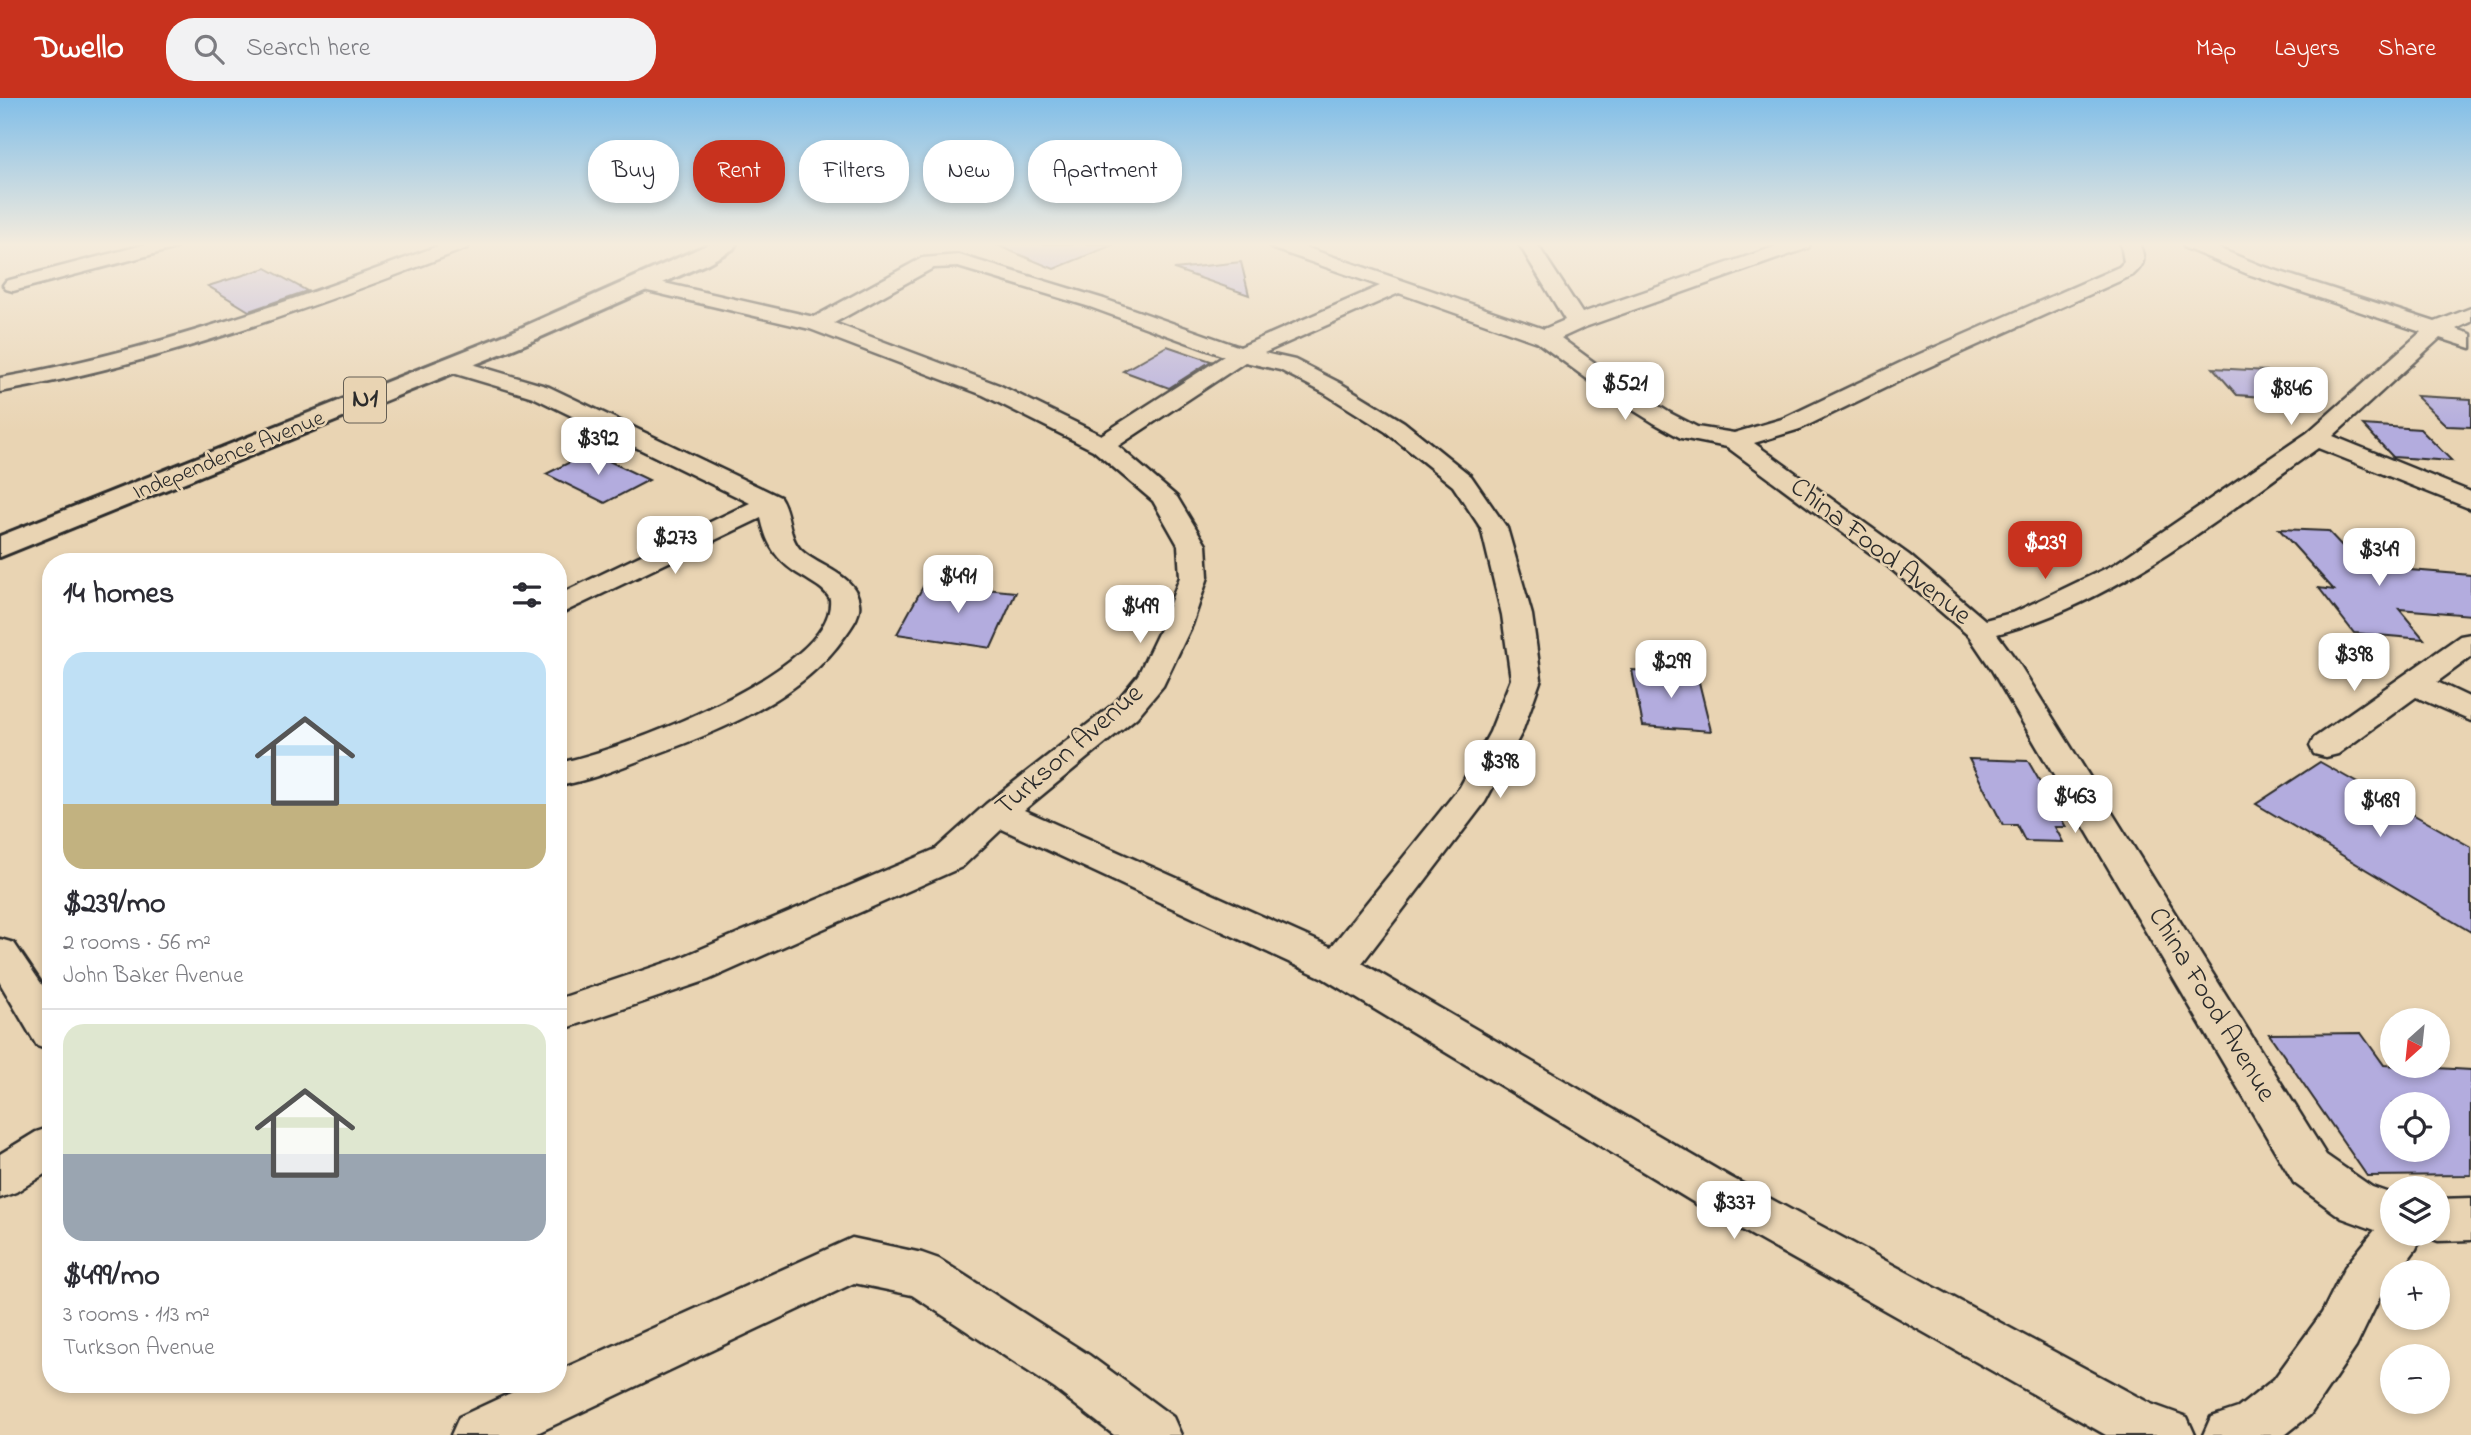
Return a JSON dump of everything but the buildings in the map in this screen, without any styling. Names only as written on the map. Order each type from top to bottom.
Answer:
[{"type":"highway","name":"Independence Avenue","points":[[0,547],[148,489],[589,306]]},
{"type":"street","points":[[0,385],[63,375],[168,346],[289,306]]},
{"type":"street","name":"Turkson Avenue","points":[[567,1012],[694,969],[949,858],[998,813],[1126,710],[1152,679],[1177,625],[1194,577],[1192,545],[1164,496],[1102,445],[991,390],[817,324],[740,306]]},
{"type":"street","points":[[817,324],[849,306]]},
{"type":"street","points":[[1106,306],[1241,355],[1287,365],[1332,388],[1395,427],[1462,481],[1494,527],[1517,615],[1527,678],[1506,733],[1473,794],[1337,967]]},
{"type":"street","points":[[1102,445],[1241,355],[1352,306]]},
{"type":"street","name":"China Food Avenue","points":[[1460,306],[1545,337],[1617,390],[1690,432],[1735,441],[1899,561],[1979,630],[2004,664],[2310,1169],[2358,1203],[2380,1211]]},
{"type":"street","points":[[1567,306],[1577,323]]},
{"type":"street","points":[[1545,337],[1624,306]]},
{"type":"street","points":[[1735,441],[1791,424],[2046,306]]},
{"type":"street","points":[[2363,306],[2471,341]]},
{"type":"street","points":[[1979,630],[2025,618],[2125,570],[2316,438],[2436,331],[2471,314]]},
{"type":"street","points":[[451,365],[541,392],[771,503],[785,549],[803,567],[831,583],[843,594],[845,611],[834,632],[807,665],[750,703],[583,770],[567,773]]},
{"type":"street","points":[[2316,438],[2471,501]]},
{"type":"street","points":[[567,602],[771,503]]},
{"type":"street","points":[[2326,746],[2471,643]]},
{"type":"street","points":[[2414,683],[2471,711]]},
{"type":"street","points":[[998,813],[1337,967],[1783,1231],[2142,1427],[2169,1435]]},
{"type":"street","points":[[0,954],[17,976],[42,1019]]},
{"type":"street","points":[[0,1178],[42,1152]]},
{"type":"street","points":[[2450,1220],[2471,1219]]},
{"type":"street","points":[[2229,1435],[2249,1432],[2292,1397],[2339,1330],[2362,1283],[2391,1246]]},
{"type":"street","points":[[477,1435],[852,1260],[922,1275],[1072,1372],[1156,1435]]}]
